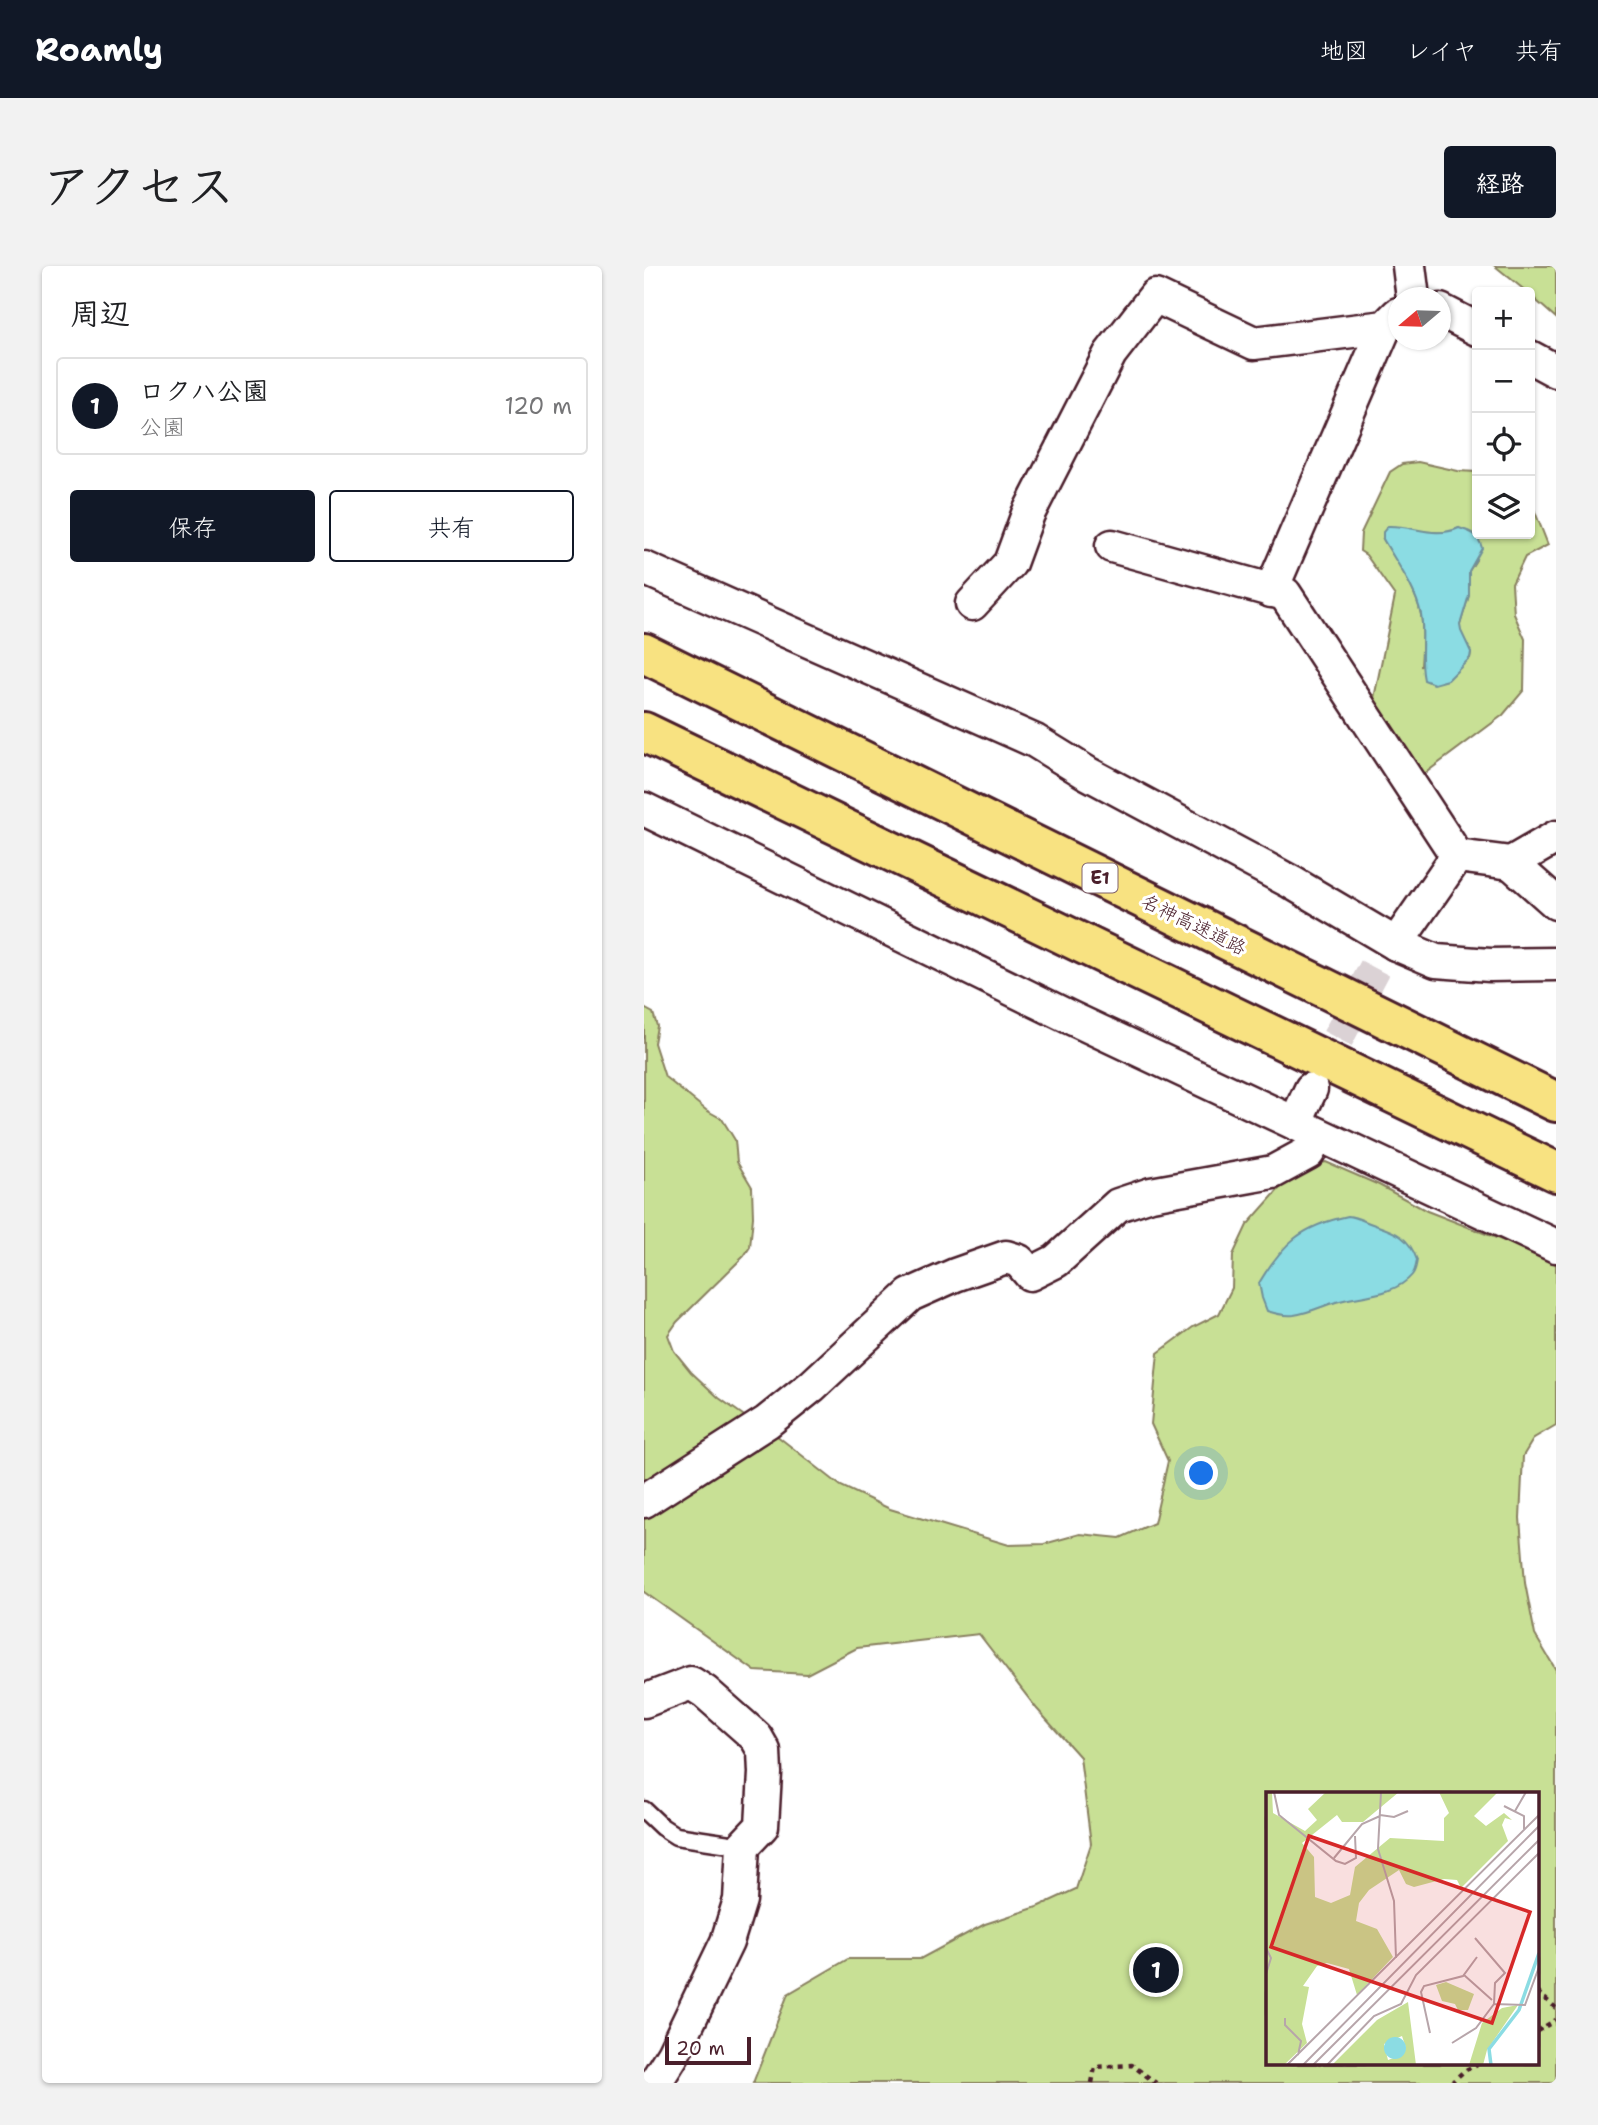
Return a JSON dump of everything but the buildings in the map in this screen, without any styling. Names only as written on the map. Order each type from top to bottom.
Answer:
[{"type":"highway","name":"名神高速道路","points":[[644,653],[1556,1102]]},
{"type":"highway","points":[[644,732],[1556,1172]]},
{"type":"street","points":[[1409,266],[1412,287]]},
{"type":"street","points":[[972,604],[1010,563],[1028,514],[1110,354],[1155,296],[1254,342],[1388,322]]},
{"type":"street","points":[[1451,316],[1472,326]]},
{"type":"street","points":[[1271,591],[1388,330]]},
{"type":"street","points":[[1535,360],[1556,371]]},
{"type":"street","points":[[1112,546],[1285,594],[1457,856],[1511,863],[1556,903]]},
{"type":"street","points":[[644,568],[1035,741],[1087,773],[1291,882],[1387,949],[1436,961],[1490,965],[1556,964]]},
{"type":"street","points":[[644,809],[1069,1017],[1556,1246]]},
{"type":"street","points":[[1511,863],[1556,836]]},
{"type":"street","points":[[1387,949],[1457,856]]},
{"type":"street","points":[[644,1501],[776,1415],[813,1386],[910,1296],[955,1275],[1006,1257],[1019,1261],[1030,1274],[1056,1261],[1118,1205],[1151,1194],[1273,1172],[1308,1153],[1307,1129],[1311,1089]]},
{"type":"street","points":[[644,1701],[691,1684],[705,1692],[756,1737],[764,1751],[765,1773],[762,1826],[743,1846],[740,1900],[727,1942],[684,2033],[654,2083]]},
{"type":"lane","points":[[644,1810],[676,1836],[743,1846]]},
{"type":"path","points":[[1538,1993],[1556,2008]]},
{"type":"path","points":[[1538,2030],[1556,2020]]},
{"type":"path","points":[[1091,2083],[1095,2067],[1132,2065],[1153,2082]]},
{"type":"path","points":[[1451,2083],[1473,2066]]},
{"type":"green space","points":[[1495,266],[1556,266],[1556,318],[1535,299],[1535,287],[1521,287]]},
{"type":"green space","points":[[1418,462],[1472,472],[1472,539],[1535,539],[1535,512],[1548,545],[1525,557],[1512,584],[1514,614],[1525,639],[1524,690],[1503,715],[1420,777],[1373,703],[1395,596],[1366,555],[1360,551],[1361,533],[1390,472],[1402,464]],"holes":[[[1459,528],[1476,560],[1469,571],[1469,595],[1460,631],[1471,653],[1470,658],[1421,666],[1422,628],[1419,605],[1383,539],[1416,531],[1448,533]]]},
{"type":"green space","points":[[644,1008],[653,1013],[657,1026],[654,1043],[665,1077],[706,1110],[722,1119],[735,1140],[737,1162],[752,1187],[750,1247],[677,1322],[668,1335],[674,1351],[691,1372],[719,1398],[771,1431],[841,1486],[890,1509],[1009,1545],[1044,1544],[1080,1534],[1120,1538],[1154,1523],[1168,1461],[1151,1424],[1158,1353],[1193,1327],[1219,1314],[1232,1288],[1233,1255],[1247,1225],[1279,1189],[1304,1167],[1326,1162],[1379,1185],[1427,1211],[1556,1264],[1556,1425],[1534,1438],[1523,1456],[1520,1518],[1525,1583],[1535,1635],[1556,1670],[1556,2083],[753,2083],[788,1994],[848,1959],[920,1959],[985,1924],[1037,1907],[1076,1889],[1091,1844],[1080,1757],[1037,1709],[979,1634],[857,1648],[807,1674],[755,1671],[644,1592]]},
{"type":"water","points":[[1388,526],[1432,532],[1459,528],[1472,533],[1472,539],[1479,540],[1482,548],[1469,571],[1469,595],[1460,625],[1471,652],[1470,658],[1448,680],[1434,684],[1424,680],[1421,614],[1410,584],[1383,539],[1383,532]]},
{"type":"water","points":[[1348,1216],[1401,1236],[1417,1260],[1412,1275],[1405,1282],[1387,1291],[1336,1302],[1300,1314],[1283,1315],[1267,1311],[1259,1283],[1276,1257],[1306,1231]]},
{"type":"tunnel","points":[[1315,1081],[1377,964]]},
{"type":"place","name":"ロクハ公園","points":[[1156,1970]]}]
